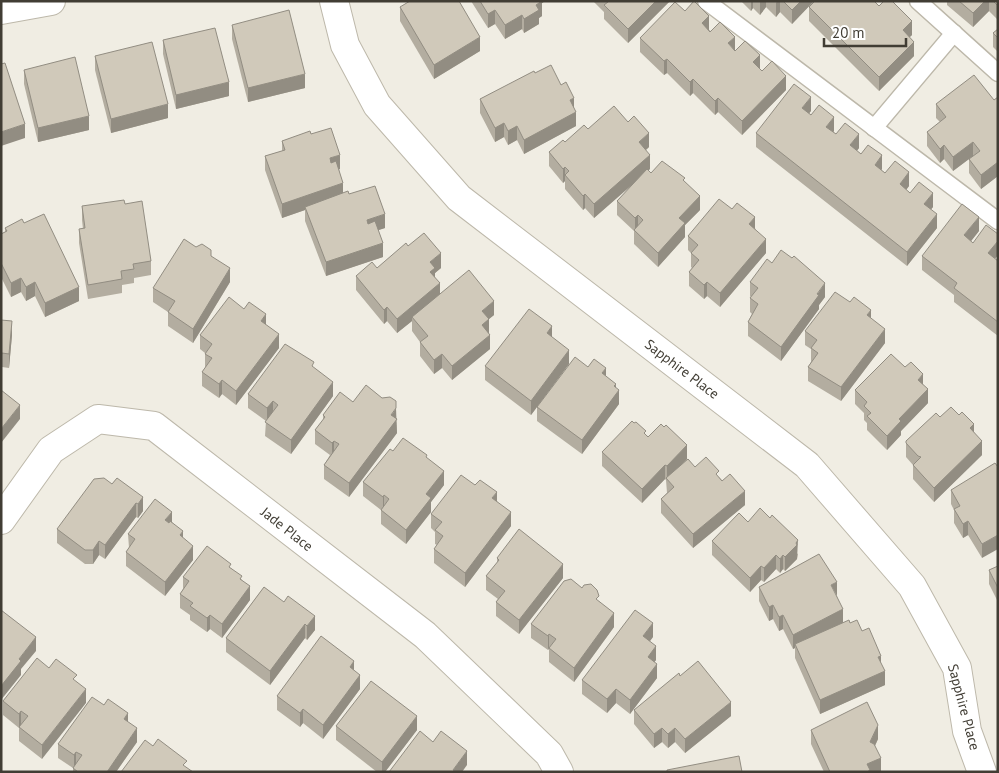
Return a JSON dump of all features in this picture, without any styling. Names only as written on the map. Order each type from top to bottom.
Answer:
[{"type":"street","points":[[1,10],[51,1]]},
{"type":"street","name":"Sapphire Place","points":[[334,1],[345,45],[377,105],[458,198],[807,465],[912,586],[957,668],[967,731],[982,772]]},
{"type":"street","name":"Jade Place","points":[[1,520],[52,450],[98,419],[154,426],[425,635],[549,754],[559,772]]},
{"type":"lane","points":[[706,1],[998,222]]},
{"type":"lane","points":[[918,1],[998,73]]},
{"type":"lane","points":[[874,128],[954,33]]},
{"type":"building","points":[[410,1],[459,1],[480,37],[434,65],[400,7]]},
{"type":"building","points":[[480,1],[542,1],[536,5],[539,10],[524,19],[522,15],[505,25],[495,10],[488,14]]},
{"type":"building","points":[[607,1],[656,1],[628,29],[604,5]]},
{"type":"building","points":[[694,1],[709,16],[702,23],[710,32],[720,22],[735,37],[728,43],[735,51],[745,41],[760,55],[753,62],[762,71],[772,61],[786,76],[742,121],[718,98],[715,101],[693,79],[690,82],[667,59],[664,61],[640,38],[675,2],[685,11]]},
{"type":"building","points":[[783,1],[801,1],[792,10]]},
{"type":"building","points":[[815,1],[874,1],[879,6],[884,1],[892,1],[912,21],[903,30],[914,42],[879,77],[809,7]]},
{"type":"building","points":[[959,1],[985,1],[973,13]]},
{"type":"building","points":[[289,10],[305,74],[248,88],[232,25]]},
{"type":"building","points":[[215,28],[229,82],[176,95],[163,40]]},
{"type":"building","points":[[998,29],[998,38],[993,33]]},
{"type":"building","points":[[152,42],[168,104],[111,119],[95,56]]},
{"type":"building","points":[[75,57],[89,116],[38,128],[24,70]]},
{"type":"building","points":[[5,63],[25,124],[1,132],[1,64]]},
{"type":"building","points":[[551,65],[561,85],[566,82],[574,98],[570,100],[576,112],[524,140],[517,126],[508,131],[504,123],[495,128],[480,99],[534,71],[535,73]]},
{"type":"building","points":[[974,75],[994,100],[998,97],[998,162],[981,175],[969,159],[980,151],[973,142],[953,157],[944,145],[940,149],[927,132],[946,117],[936,104]]},
{"type":"building","points":[[794,84],[811,97],[802,108],[811,115],[819,105],[834,117],[826,127],[836,134],[845,123],[859,134],[850,145],[861,154],[868,145],[882,155],[875,165],[885,173],[895,161],[909,172],[900,184],[910,193],[919,182],[933,193],[924,204],[937,214],[907,252],[756,133]]},
{"type":"building","points":[[614,106],[628,122],[634,116],[649,133],[639,142],[650,155],[594,204],[585,194],[583,196],[565,175],[569,171],[565,167],[563,169],[549,152],[563,140],[565,142],[584,125],[588,129]]},
{"type":"building","points":[[331,128],[340,155],[330,158],[331,163],[336,161],[343,183],[282,204],[265,156],[285,150],[282,141],[310,131],[311,134]]},
{"type":"building","points":[[662,161],[685,178],[683,180],[700,196],[679,218],[685,223],[658,253],[634,230],[643,220],[638,215],[635,218],[617,201],[647,169],[651,173]]},
{"type":"building","points":[[375,186],[385,214],[367,220],[368,224],[375,221],[383,243],[326,262],[305,207],[348,191],[349,194]]},
{"type":"building","points":[[719,199],[732,209],[737,203],[755,217],[749,224],[766,239],[720,293],[707,282],[704,285],[689,272],[699,260],[691,253],[698,245],[688,236]]},
{"type":"building","points":[[124,200],[125,204],[142,201],[151,261],[133,264],[134,269],[121,271],[122,279],[88,285],[79,229],[85,228],[82,206]]},
{"type":"building","points":[[962,204],[979,217],[964,235],[973,243],[986,225],[998,234],[998,241],[988,253],[998,261],[998,322],[954,288],[957,283],[922,256]]},
{"type":"building","points":[[44,214],[79,287],[45,303],[35,282],[26,287],[21,278],[11,283],[1,263],[1,234],[7,231],[5,228],[22,219],[24,223]]},
{"type":"building","points":[[424,233],[441,253],[430,262],[435,268],[430,272],[440,283],[397,319],[387,307],[384,310],[356,276],[372,262],[377,268],[406,243],[408,246]]},
{"type":"building","points":[[184,239],[196,247],[202,244],[211,250],[211,256],[230,268],[193,329],[168,312],[175,301],[153,288]]},
{"type":"building","points":[[781,250],[792,258],[794,256],[825,283],[817,294],[819,295],[781,347],[748,322],[758,304],[750,298],[758,288],[750,282],[767,259],[772,263]]},
{"type":"building","points":[[469,270],[494,301],[482,311],[489,319],[482,325],[490,335],[452,366],[442,354],[434,360],[420,342],[428,336],[412,317]]},
{"type":"building","points":[[835,292],[850,302],[854,297],[871,310],[867,315],[885,329],[841,387],[808,367],[818,353],[811,348],[817,340],[805,331]]},
{"type":"building","points":[[229,297],[244,309],[249,302],[266,314],[261,321],[279,334],[236,391],[222,380],[219,384],[202,372],[212,358],[205,354],[212,344],[200,335]]},
{"type":"building","points":[[529,309],[552,326],[547,333],[569,350],[531,401],[485,366]]},
{"type":"building","points":[[1,320],[12,321],[9,354],[2,353],[1,358]]},
{"type":"building","points":[[285,344],[314,362],[312,366],[333,382],[291,440],[265,422],[278,405],[273,401],[267,408],[248,394]]},
{"type":"building","points":[[891,354],[905,367],[911,362],[923,374],[918,380],[928,389],[899,419],[901,421],[887,436],[867,416],[871,413],[864,406],[867,402],[855,390]]},
{"type":"building","points":[[575,357],[588,367],[594,359],[606,368],[602,373],[616,384],[614,386],[619,390],[582,440],[537,407]]},
{"type":"building","points":[[366,385],[382,398],[390,397],[396,401],[396,408],[391,415],[397,419],[349,483],[324,465],[339,444],[334,441],[332,443],[315,430],[325,417],[323,415],[340,392],[353,402]]},
{"type":"building","points":[[1,390],[20,405],[1,429]]},
{"type":"building","points":[[951,407],[959,415],[962,412],[974,424],[970,428],[982,441],[934,488],[913,465],[921,457],[918,456],[906,441],[936,413],[940,417]]},
{"type":"building","points":[[632,421],[636,422],[646,431],[644,433],[648,437],[661,424],[664,427],[666,425],[687,445],[642,489],[602,452]]},
{"type":"building","points":[[403,438],[427,455],[426,457],[444,471],[426,494],[431,498],[406,530],[381,510],[389,499],[384,495],[383,497],[363,482],[390,449],[393,451]]},
{"type":"building","points":[[706,457],[719,471],[716,474],[722,481],[730,474],[745,491],[693,534],[661,499],[674,487],[666,478],[688,459],[695,467]]},
{"type":"building","points":[[995,463],[998,467],[998,535],[982,544],[968,521],[963,524],[954,509],[960,506],[951,490]]},
{"type":"building","points":[[461,475],[475,485],[480,480],[497,492],[492,498],[511,512],[465,573],[434,549],[443,536],[435,530],[442,522],[431,514]]},
{"type":"building","points":[[104,478],[112,484],[117,478],[143,497],[138,504],[136,503],[105,545],[99,541],[93,550],[85,550],[57,529],[94,479]]},
{"type":"building","points":[[155,499],[172,512],[165,520],[169,523],[170,521],[183,531],[180,535],[193,546],[165,582],[126,552],[135,539],[128,534]]},
{"type":"building","points":[[760,508],[770,518],[772,515],[798,540],[797,545],[785,557],[783,555],[780,559],[776,555],[764,568],[761,566],[750,578],[712,541],[739,513],[748,522]]},
{"type":"building","points":[[519,529],[563,564],[519,620],[496,602],[505,591],[486,576]]},
{"type":"building","points":[[207,546],[231,564],[229,567],[242,576],[240,579],[250,586],[222,624],[210,615],[207,618],[190,606],[193,603],[180,594],[189,581],[183,577]]},
{"type":"building","points":[[819,554],[837,582],[831,585],[843,609],[793,635],[783,615],[779,617],[773,605],[769,607],[759,587]]},
{"type":"building","points":[[998,566],[998,588],[989,570]]},
{"type":"building","points":[[571,579],[582,588],[584,585],[591,584],[597,590],[599,596],[596,599],[614,613],[574,668],[549,648],[556,639],[549,634],[548,636],[531,624],[564,581]]},
{"type":"building","points":[[264,587],[284,602],[288,596],[315,616],[307,626],[305,624],[270,671],[226,638]]},
{"type":"building","points":[[1,610],[36,637],[19,659],[21,661],[1,686]]},
{"type":"building","points":[[635,610],[653,623],[643,636],[656,646],[648,657],[657,664],[630,700],[616,689],[607,699],[582,680]]},
{"type":"building","points":[[849,620],[850,623],[857,620],[862,631],[869,628],[881,656],[878,657],[885,671],[820,700],[795,644]]},
{"type":"building","points":[[321,636],[354,661],[350,667],[360,675],[323,725],[303,709],[300,713],[277,696]]},
{"type":"building","points":[[37,658],[49,668],[56,659],[77,675],[73,679],[86,689],[42,745],[19,727],[28,716],[21,711],[19,714],[3,701]]},
{"type":"building","points":[[698,661],[731,702],[685,739],[675,728],[668,734],[662,728],[654,734],[634,710],[679,673],[680,676]]},
{"type":"building","points":[[371,681],[417,716],[382,762],[336,726]]},
{"type":"building","points":[[92,697],[104,705],[108,699],[128,713],[124,719],[137,728],[107,772],[78,772],[73,768],[82,755],[76,752],[74,755],[58,744]]},
{"type":"building","points":[[867,702],[878,725],[870,742],[874,744],[881,758],[867,764],[870,770],[867,772],[830,772],[811,730]]},
{"type":"building","points":[[420,731],[433,742],[441,731],[467,751],[453,770],[456,772],[389,772]]},
{"type":"building","points":[[158,739],[187,761],[183,765],[193,772],[121,772],[145,740],[153,746]]},
{"type":"building","points":[[739,756],[742,772],[667,772],[667,770]]}]
